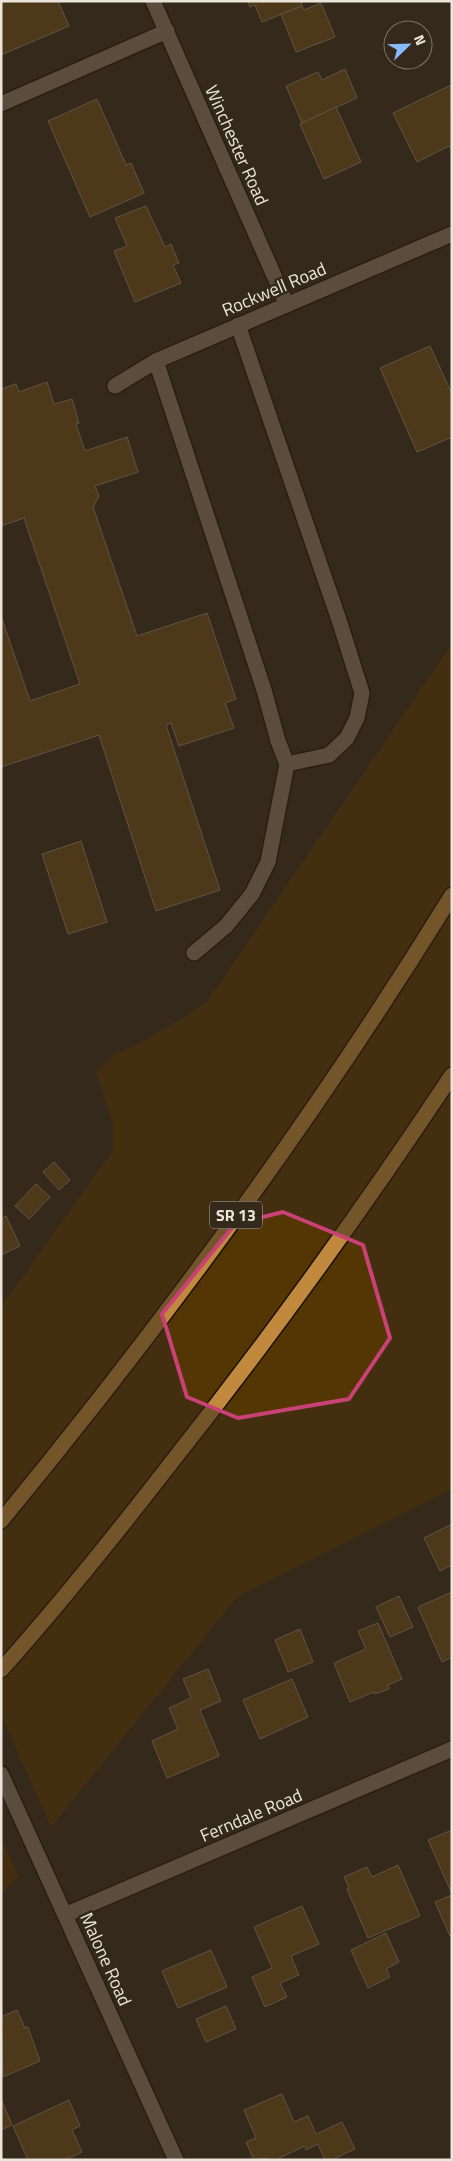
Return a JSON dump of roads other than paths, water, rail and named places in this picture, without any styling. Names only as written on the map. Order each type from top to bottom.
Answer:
[{"type":"highway","name":"SR 13","points":[[1,1521],[146,1337],[231,1222],[375,1016],[452,896]]},
{"type":"highway","points":[[1,1670],[106,1547],[228,1391],[375,1190],[452,1076]]},
{"type":"street","name":"Winchester Road","points":[[154,1],[287,305]]},
{"type":"street","points":[[1,104],[167,31]]},
{"type":"street","name":"Rockwell Road","points":[[115,386],[156,360],[452,234]]},
{"type":"street","points":[[238,325],[337,614],[362,693],[357,718],[347,738],[329,755],[287,764]]},
{"type":"street","points":[[156,360],[287,764],[268,862],[252,894],[226,926],[194,953]]},
{"type":"street","name":"Ferndale Road","points":[[65,1915],[452,1749]]},
{"type":"street","name":"Malone Road","points":[[1,1774],[176,2160]]}]
